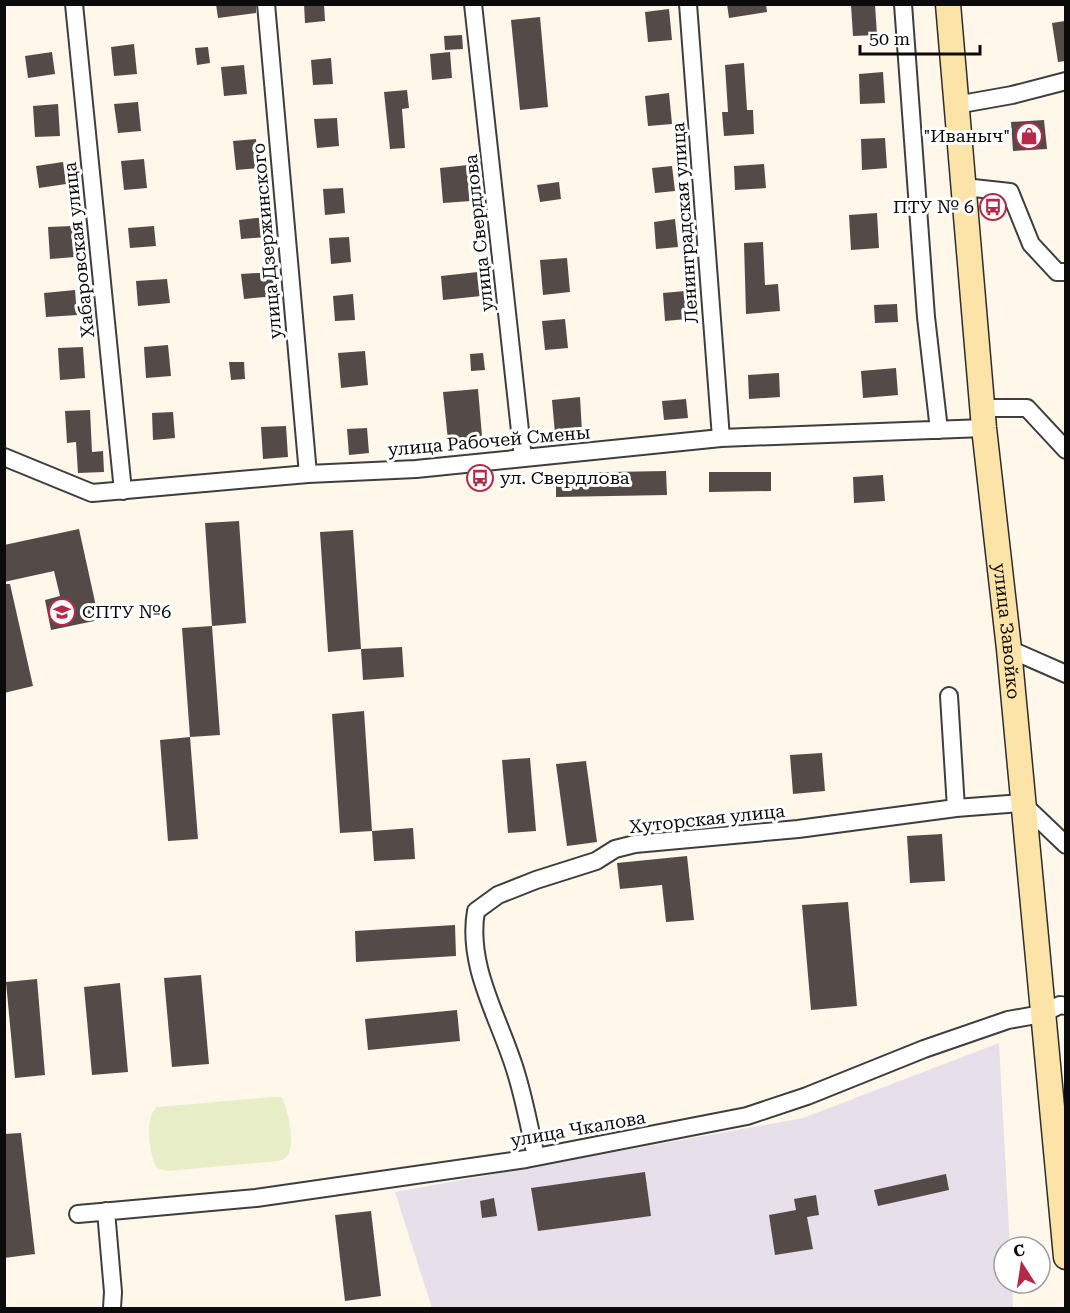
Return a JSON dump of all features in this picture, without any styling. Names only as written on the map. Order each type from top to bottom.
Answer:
[{"type":"main road","name":"улица Завойко","points":[[948,4],[983,418],[1009,649],[1065,1257]]},
{"type":"street","name":"Хабаровская улица","points":[[74,4],[123,491]]},
{"type":"street","name":"улица Дзержинского","points":[[266,4],[308,474]]},
{"type":"street","name":"улица Свердлова","points":[[472,4],[523,458]]},
{"type":"street","name":"Ленинградская улица","points":[[688,4],[721,438]]},
{"type":"street","points":[[903,4],[926,317],[939,430]]},
{"type":"street","points":[[956,105],[1012,95],[1065,81]]},
{"type":"street","points":[[964,187],[1010,192],[1031,244],[1057,272],[1065,272]]},
{"type":"street","name":"улица Рабочей Смены","points":[[4,457],[92,493],[308,474],[416,469],[721,438],[939,430],[1026,408],[1065,450]]},
{"type":"street","points":[[1009,649],[1065,674]]},
{"type":"street","points":[[949,696],[956,808],[1022,803],[1065,845]]},
{"type":"street","name":"Хуторская улица","points":[[536,1157],[518,1076],[491,1009],[479,968],[473,929],[476,912],[498,895],[596,861],[615,849],[634,843],[787,830],[956,808]]},
{"type":"street","name":"улица Чкалова","points":[[78,1214],[256,1198],[536,1157],[747,1116],[807,1096],[934,1045],[1008,1020],[1042,1014],[1060,1005],[1065,1006]]},
{"type":"street","points":[[106,1212],[112,1308]]},
{"type":"shaded area","points":[[999,1043],[1009,1235],[992,1235],[992,1295],[1012,1295],[1013,1308],[432,1308],[395,1192],[803,1118]]},
{"type":"green space","points":[[281,1097],[288,1117],[291,1144],[290,1151],[284,1159],[167,1171],[157,1168],[152,1154],[149,1127],[150,1119],[157,1107]]},
{"type":"building","points":[[216,4],[256,4],[256,13],[218,18]]},
{"type":"building","points":[[304,4],[324,4],[325,21],[305,23]]},
{"type":"building","points":[[727,4],[766,4],[767,12],[729,18]]},
{"type":"building","points":[[875,4],[877,35],[853,36],[851,5]]},
{"type":"building","points":[[669,9],[672,40],[648,42],[645,12]]},
{"type":"building","points":[[540,17],[548,107],[520,110],[511,20]]},
{"type":"building","points":[[1065,21],[1065,61],[1058,62],[1052,23]]},
{"type":"building","points":[[462,35],[463,49],[445,50],[444,36]]},
{"type":"building","points":[[134,44],[137,74],[114,76],[111,47]]},
{"type":"building","points":[[208,47],[210,63],[197,65],[195,48]]},
{"type":"building","points":[[52,52],[55,74],[28,78],[25,56]]},
{"type":"building","points":[[450,52],[452,78],[432,80],[430,54]]},
{"type":"building","points":[[331,58],[333,84],[313,85],[311,60]]},
{"type":"building","points":[[744,63],[747,110],[753,110],[754,134],[724,136],[722,112],[728,112],[725,65]]},
{"type":"building","points":[[244,65],[247,94],[224,96],[221,67]]},
{"type":"building","points":[[883,72],[885,103],[860,104],[859,74]]},
{"type":"building","points":[[407,90],[409,108],[402,109],[405,148],[390,149],[384,92]]},
{"type":"building","points":[[669,93],[672,124],[648,126],[645,96]]},
{"type":"building","points":[[138,102],[141,131],[118,133],[114,104]]},
{"type":"building","points":[[58,104],[60,136],[35,137],[33,106]]},
{"type":"building","points":[[337,118],[339,146],[317,148],[314,119]]},
{"type":"building","name":"\"Иваныч\"","points":[[1044,120],[1047,149],[1013,151],[1011,122]]},
{"type":"building","points":[[885,138],[887,168],[862,170],[861,139]]},
{"type":"building","points":[[256,139],[259,168],[236,170],[233,141]]},
{"type":"building","points":[[144,159],[147,188],[124,190],[121,161]]},
{"type":"building","points":[[63,162],[66,184],[39,188],[36,166]]},
{"type":"building","points":[[764,164],[766,188],[735,190],[734,166]]},
{"type":"building","points":[[468,165],[471,201],[443,203],[440,168]]},
{"type":"building","points":[[672,166],[675,191],[655,193],[652,168]]},
{"type":"building","points":[[559,182],[561,199],[540,202],[537,185]]},
{"type":"building","points":[[343,188],[345,213],[325,215],[323,189]]},
{"type":"building","points":[[877,213],[879,248],[851,250],[849,215]]},
{"type":"building","points":[[265,217],[267,237],[241,239],[239,220]]},
{"type":"building","points":[[675,219],[678,247],[656,249],[654,222]]},
{"type":"building","points":[[73,226],[75,257],[50,259],[48,227]]},
{"type":"building","points":[[154,226],[156,246],[130,248],[128,228]]},
{"type":"building","points":[[349,237],[351,262],[331,264],[329,238]]},
{"type":"building","points":[[763,242],[765,285],[778,284],[780,311],[746,314],[744,243]]},
{"type":"building","points":[[567,258],[570,292],[543,295],[540,260]]},
{"type":"building","points":[[273,272],[275,296],[244,299],[241,274]]},
{"type":"building","points":[[478,272],[481,296],[443,300],[441,276]]},
{"type":"building","points":[[167,279],[170,303],[138,306],[136,281]]},
{"type":"building","points":[[75,290],[77,315],[46,317],[44,293]]},
{"type":"building","points":[[685,291],[687,319],[665,321],[663,293]]},
{"type":"building","points":[[353,294],[355,320],[335,321],[333,296]]},
{"type":"building","points":[[897,304],[898,322],[875,323],[874,305]]},
{"type":"building","points":[[565,319],[568,348],[545,350],[542,321]]},
{"type":"building","points":[[168,345],[171,376],[146,378],[144,347]]},
{"type":"building","points":[[83,347],[85,378],[60,380],[58,348]]},
{"type":"building","points":[[365,351],[368,385],[341,388],[338,353]]},
{"type":"building","points":[[483,353],[485,370],[471,371],[470,354]]},
{"type":"building","points":[[229,362],[244,362],[245,379],[231,380]]},
{"type":"building","points":[[896,368],[898,395],[863,398],[861,371]]},
{"type":"building","points":[[779,373],[780,397],[749,399],[748,375]]},
{"type":"building","points":[[478,389],[482,436],[448,440],[443,392]]},
{"type":"building","points":[[580,397],[582,432],[555,434],[552,400]]},
{"type":"building","points":[[686,399],[688,418],[664,420],[662,401]]},
{"type":"building","points":[[90,410],[92,452],[103,451],[104,472],[78,473],[76,442],[67,443],[65,411]]},
{"type":"building","points":[[173,412],[175,438],[153,440],[152,413]]},
{"type":"building","points":[[286,426],[288,457],[263,459],[261,427]]},
{"type":"building","points":[[367,428],[369,453],[349,455],[347,429]]},
{"type":"building","points":[[666,471],[667,495],[556,497],[556,473]]},
{"type":"building","points":[[709,472],[771,472],[771,491],[709,492]]},
{"type":"building","points":[[883,475],[885,501],[854,503],[853,477]]},
{"type":"building","points":[[239,521],[246,623],[212,626],[205,523]]},
{"type":"building","points":[[79,529],[99,620],[51,630],[45,600],[60,596],[54,571],[4,582],[4,545]]},
{"type":"building","points":[[353,530],[361,649],[328,652],[320,532]]},
{"type":"building","points":[[4,584],[10,584],[33,686],[4,693]]},
{"type":"building","points":[[212,626],[220,735],[190,737],[182,628]]},
{"type":"building","points":[[402,647],[404,677],[363,680],[361,649]]},
{"type":"building","points":[[364,711],[372,831],[340,833],[332,714]]},
{"type":"building","points":[[190,737],[198,839],[168,841],[160,740]]},
{"type":"building","points":[[822,753],[825,791],[793,794],[790,755]]},
{"type":"building","points":[[530,758],[536,831],[508,833],[502,760]]},
{"type":"building","points":[[586,761],[597,842],[567,846],[556,764]]},
{"type":"building","points":[[413,828],[415,859],[374,861],[372,831]]},
{"type":"building","points":[[942,834],[945,881],[910,883],[907,836]]},
{"type":"building","points":[[687,856],[694,920],[666,922],[662,885],[620,889],[617,863]]},
{"type":"building","points":[[848,902],[857,1006],[811,1010],[802,905]]},
{"type":"building","points":[[455,925],[456,956],[356,962],[355,931]]},
{"type":"building","points":[[201,975],[209,1064],[172,1067],[164,978]]},
{"type":"building","points":[[37,979],[45,1075],[15,1078],[6,982]]},
{"type":"building","points":[[120,983],[128,1072],[92,1075],[84,987]]},
{"type":"building","points":[[457,1010],[460,1041],[368,1050],[365,1019]]},
{"type":"building","points":[[21,1133],[35,1254],[4,1258],[4,1134]]},
{"type":"building","points":[[645,1172],[651,1216],[538,1231],[531,1188]]},
{"type":"building","points":[[946,1174],[949,1190],[878,1206],[874,1190]]},
{"type":"building","points":[[816,1195],[819,1215],[807,1217],[813,1249],[775,1255],[769,1215],[796,1210],[794,1199]]},
{"type":"building","points":[[494,1198],[497,1216],[482,1218],[480,1201]]},
{"type":"building","points":[[371,1211],[381,1296],[345,1301],[335,1215]]},
{"type":"place","name":"\"Иваныч\"","points":[[1029,136]]},
{"type":"place","name":"ПТУ № 6","points":[[993,207]]},
{"type":"place","name":"ул. Свердлова","points":[[480,478]]},
{"type":"place","name":"СПТУ №6","points":[[62,612]]}]
